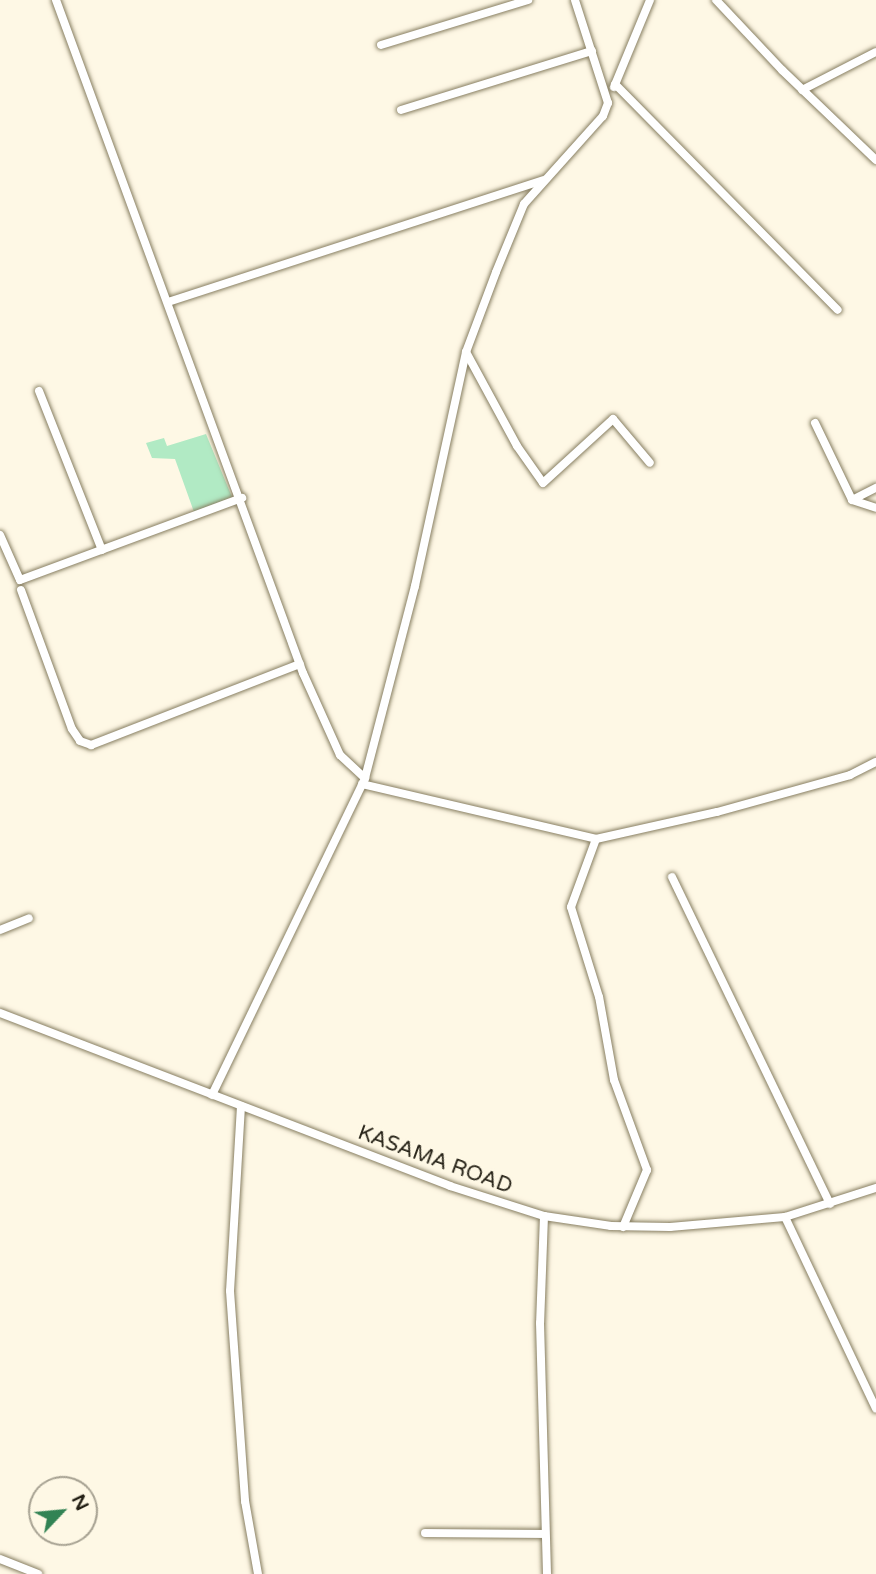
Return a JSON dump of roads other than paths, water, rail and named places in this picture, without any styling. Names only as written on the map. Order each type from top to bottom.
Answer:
[{"type":"street","points":[[56,0],[242,498],[300,664],[341,755],[364,781],[597,839],[717,812],[850,775],[876,762]]},
{"type":"street","points":[[381,45],[528,0]]},
{"type":"street","points":[[575,0],[608,103]]},
{"type":"street","points":[[212,1095],[364,781],[415,586],[466,352],[524,204],[603,116],[650,0]]},
{"type":"street","points":[[716,0],[802,90],[876,160]]},
{"type":"street","points":[[401,110],[592,51]]},
{"type":"street","points":[[802,90],[876,52]]},
{"type":"street","points":[[615,84],[838,310]]},
{"type":"street","points":[[167,302],[544,180]]},
{"type":"street","points":[[512,190],[524,204]]},
{"type":"street","points":[[466,352],[517,446],[543,483],[613,419],[650,463]]},
{"type":"street","points":[[39,391],[102,550]]},
{"type":"street","points":[[815,423],[852,500],[876,508]]},
{"type":"street","points":[[852,500],[876,488]]},
{"type":"street","points":[[0,535],[20,580],[242,498]]},
{"type":"street","points":[[21,590],[72,729],[80,741],[91,745],[300,664]]},
{"type":"street","points":[[597,839],[571,907],[599,997],[614,1080],[647,1170],[623,1227]]},
{"type":"street","points":[[672,877],[830,1204]]},
{"type":"street","points":[[0,930],[29,918]]},
{"type":"street","name":"KASAMA ROAD","points":[[0,1013],[450,1186],[544,1216],[623,1227],[670,1227],[785,1217],[876,1188]]},
{"type":"street","points":[[241,1106],[230,1291],[245,1500],[258,1574]]},
{"type":"street","points":[[544,1216],[540,1323],[547,1574]]},
{"type":"street","points":[[785,1217],[876,1409]]},
{"type":"street","points":[[425,1534],[545,1534]]},
{"type":"street","points":[[0,1559],[38,1574]]}]
